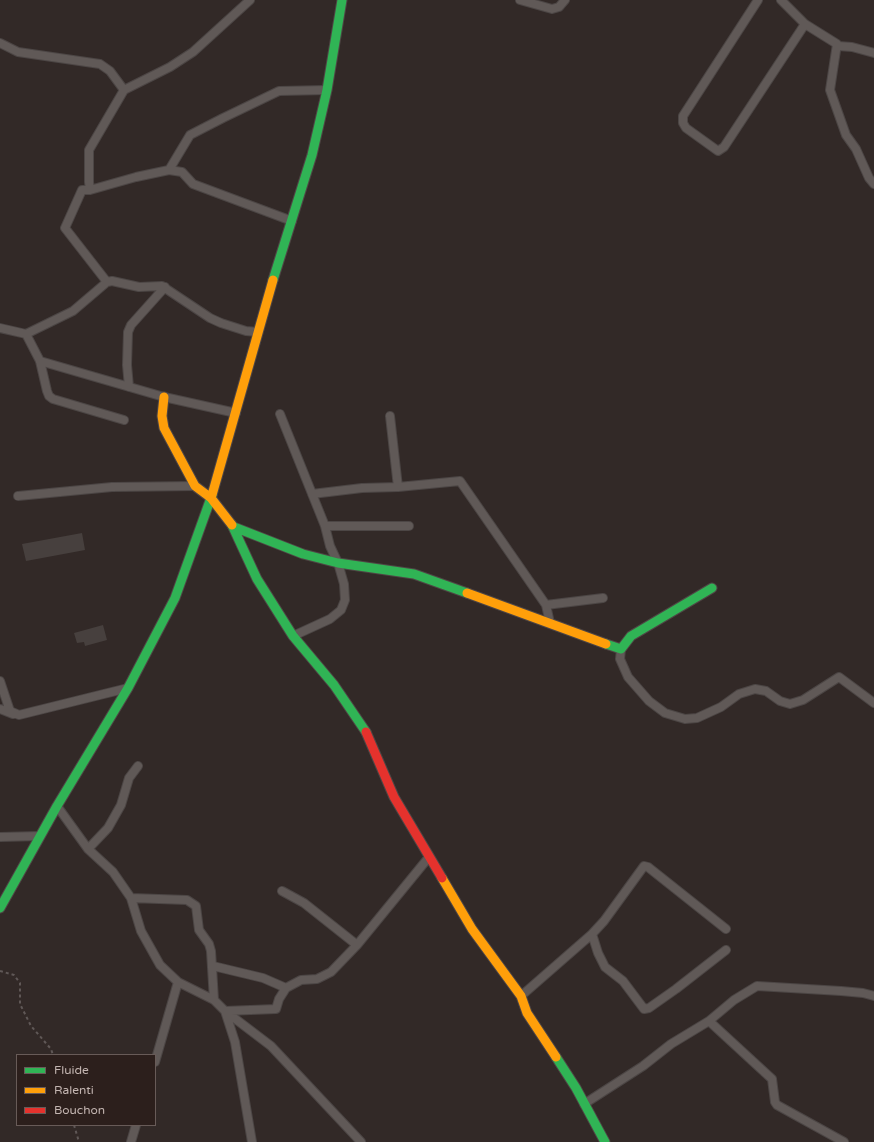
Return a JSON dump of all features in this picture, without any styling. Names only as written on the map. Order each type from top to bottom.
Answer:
[{"type":"street","points":[[90,190],[89,150],[124,90],[170,67],[193,52],[250,0]]},
{"type":"street","points":[[0,908],[57,806],[128,688],[175,598],[211,498],[258,332],[312,155],[327,90],[342,0]]},
{"type":"street","points":[[520,0],[552,9],[559,7],[565,0]]},
{"type":"street","points":[[758,0],[683,116],[683,123],[686,128],[718,151],[724,147],[761,88],[805,24]]},
{"type":"street","points":[[781,0],[805,24],[836,42],[838,46],[830,90],[846,135],[856,149],[869,178],[874,184]]},
{"type":"street","points":[[0,44],[18,52],[100,64],[110,71],[124,90]]},
{"type":"street","points":[[838,46],[852,47],[874,53]]},
{"type":"street","points":[[169,170],[190,135],[223,118],[280,91],[327,90]]},
{"type":"street","points":[[258,332],[246,331],[210,318],[165,287],[139,287],[107,282],[65,228],[80,191],[90,190],[136,176],[169,170],[182,172],[193,184],[292,221]]},
{"type":"street","points":[[0,328],[26,334],[73,311],[107,282]]},
{"type":"street","points":[[129,387],[127,365],[128,332],[131,326],[165,287]]},
{"type":"street","points":[[26,334],[40,361],[47,392],[53,399],[124,420]]},
{"type":"street","points":[[40,361],[129,387],[236,414]]},
{"type":"street","points":[[164,396],[162,416],[164,428],[195,486],[211,498],[234,527],[257,579],[293,636],[334,685],[365,729],[394,797],[472,929],[521,996],[527,1013],[584,1104],[605,1142]]},
{"type":"street","points":[[280,414],[325,526],[330,546],[338,563],[344,584],[345,600],[341,610],[330,619],[293,636]]},
{"type":"street","points":[[390,416],[398,487]]},
{"type":"street","points":[[312,494],[362,488],[398,487],[457,480],[463,483],[546,604],[550,623]]},
{"type":"street","points":[[18,496],[112,487],[195,486]]},
{"type":"street","points":[[325,526],[409,526]]},
{"type":"street","points":[[234,527],[303,554],[338,563],[379,570],[409,572],[621,649]]},
{"type":"street","points":[[712,588],[631,636],[621,649],[620,659],[628,677],[649,702],[665,713],[685,719],[697,718],[721,707],[739,694],[755,689],[766,691],[780,700],[790,704],[803,700],[839,677],[874,702]]},
{"type":"street","points":[[546,604],[603,598]]},
{"type":"street","points":[[0,681],[10,711],[14,714]]},
{"type":"street","points":[[0,709],[19,715],[128,688]]},
{"type":"street","points":[[88,849],[108,828],[121,805],[129,778],[138,766]]},
{"type":"street","points":[[57,806],[88,849],[113,872],[131,898],[141,931],[160,965],[178,982],[214,1000],[225,1011],[271,1046],[361,1142]]},
{"type":"street","points":[[1,835],[40,836]]},
{"type":"street","points":[[225,1011],[276,1009],[279,999],[286,988],[301,980],[317,979],[332,972],[357,946],[429,857]]},
{"type":"street","points":[[521,996],[592,934],[604,921],[644,866],[648,867],[726,929]]},
{"type":"street","points":[[282,891],[304,903],[357,946]]},
{"type":"street","points":[[131,898],[192,901],[198,911],[197,924],[199,930],[209,944],[211,951],[214,1000]]},
{"type":"street","points":[[592,934],[598,953],[605,967],[623,982],[644,1009],[649,1008],[676,989],[726,950]]},
{"type":"street","points":[[213,966],[263,978],[286,988]]},
{"type":"street","points":[[156,1059],[178,982]]},
{"type":"street","points":[[584,1104],[643,1066],[671,1044],[709,1021],[734,1000],[757,986],[813,988],[863,993],[874,996]]},
{"type":"street","points":[[225,1011],[235,1042],[252,1142]]},
{"type":"street","points":[[709,1021],[772,1079],[775,1102],[777,1105],[844,1142]]},
{"type":"street","points":[[131,1142],[136,1126]]},
{"type":"path","points":[[0,971],[14,975],[20,983],[20,1004],[31,1026],[51,1049],[53,1054]]},
{"type":"path","points":[[74,1126],[79,1142]]},
{"type":"building","points":[[82,533],[85,550],[26,561],[22,544]]},
{"type":"building","points":[[103,625],[107,640],[85,646],[84,642],[77,643],[74,633]]},
{"type":"traffic: fast","points":[[273,280],[312,155],[327,90],[342,0]]},
{"type":"traffic: fast","points":[[0,908],[57,806],[128,688],[175,598],[212,495]]},
{"type":"traffic: fast","points":[[232,525],[257,579],[293,636],[334,685],[366,732]]},
{"type":"traffic: fast","points":[[234,527],[303,554],[338,563],[414,574],[467,593]]},
{"type":"traffic: fast","points":[[606,644],[621,649],[631,636],[712,588]]},
{"type":"traffic: fast","points":[[556,1057],[576,1088],[605,1142]]},
{"type":"traffic: slow","points":[[212,495],[273,280]]},
{"type":"traffic: slow","points":[[164,397],[162,416],[164,428],[195,486],[211,498],[232,525]]},
{"type":"traffic: slow","points":[[467,593],[606,644]]},
{"type":"traffic: slow","points":[[442,878],[472,929],[521,996],[527,1013],[556,1057]]},
{"type":"traffic: jam","points":[[366,732],[394,797],[442,878]]}]
